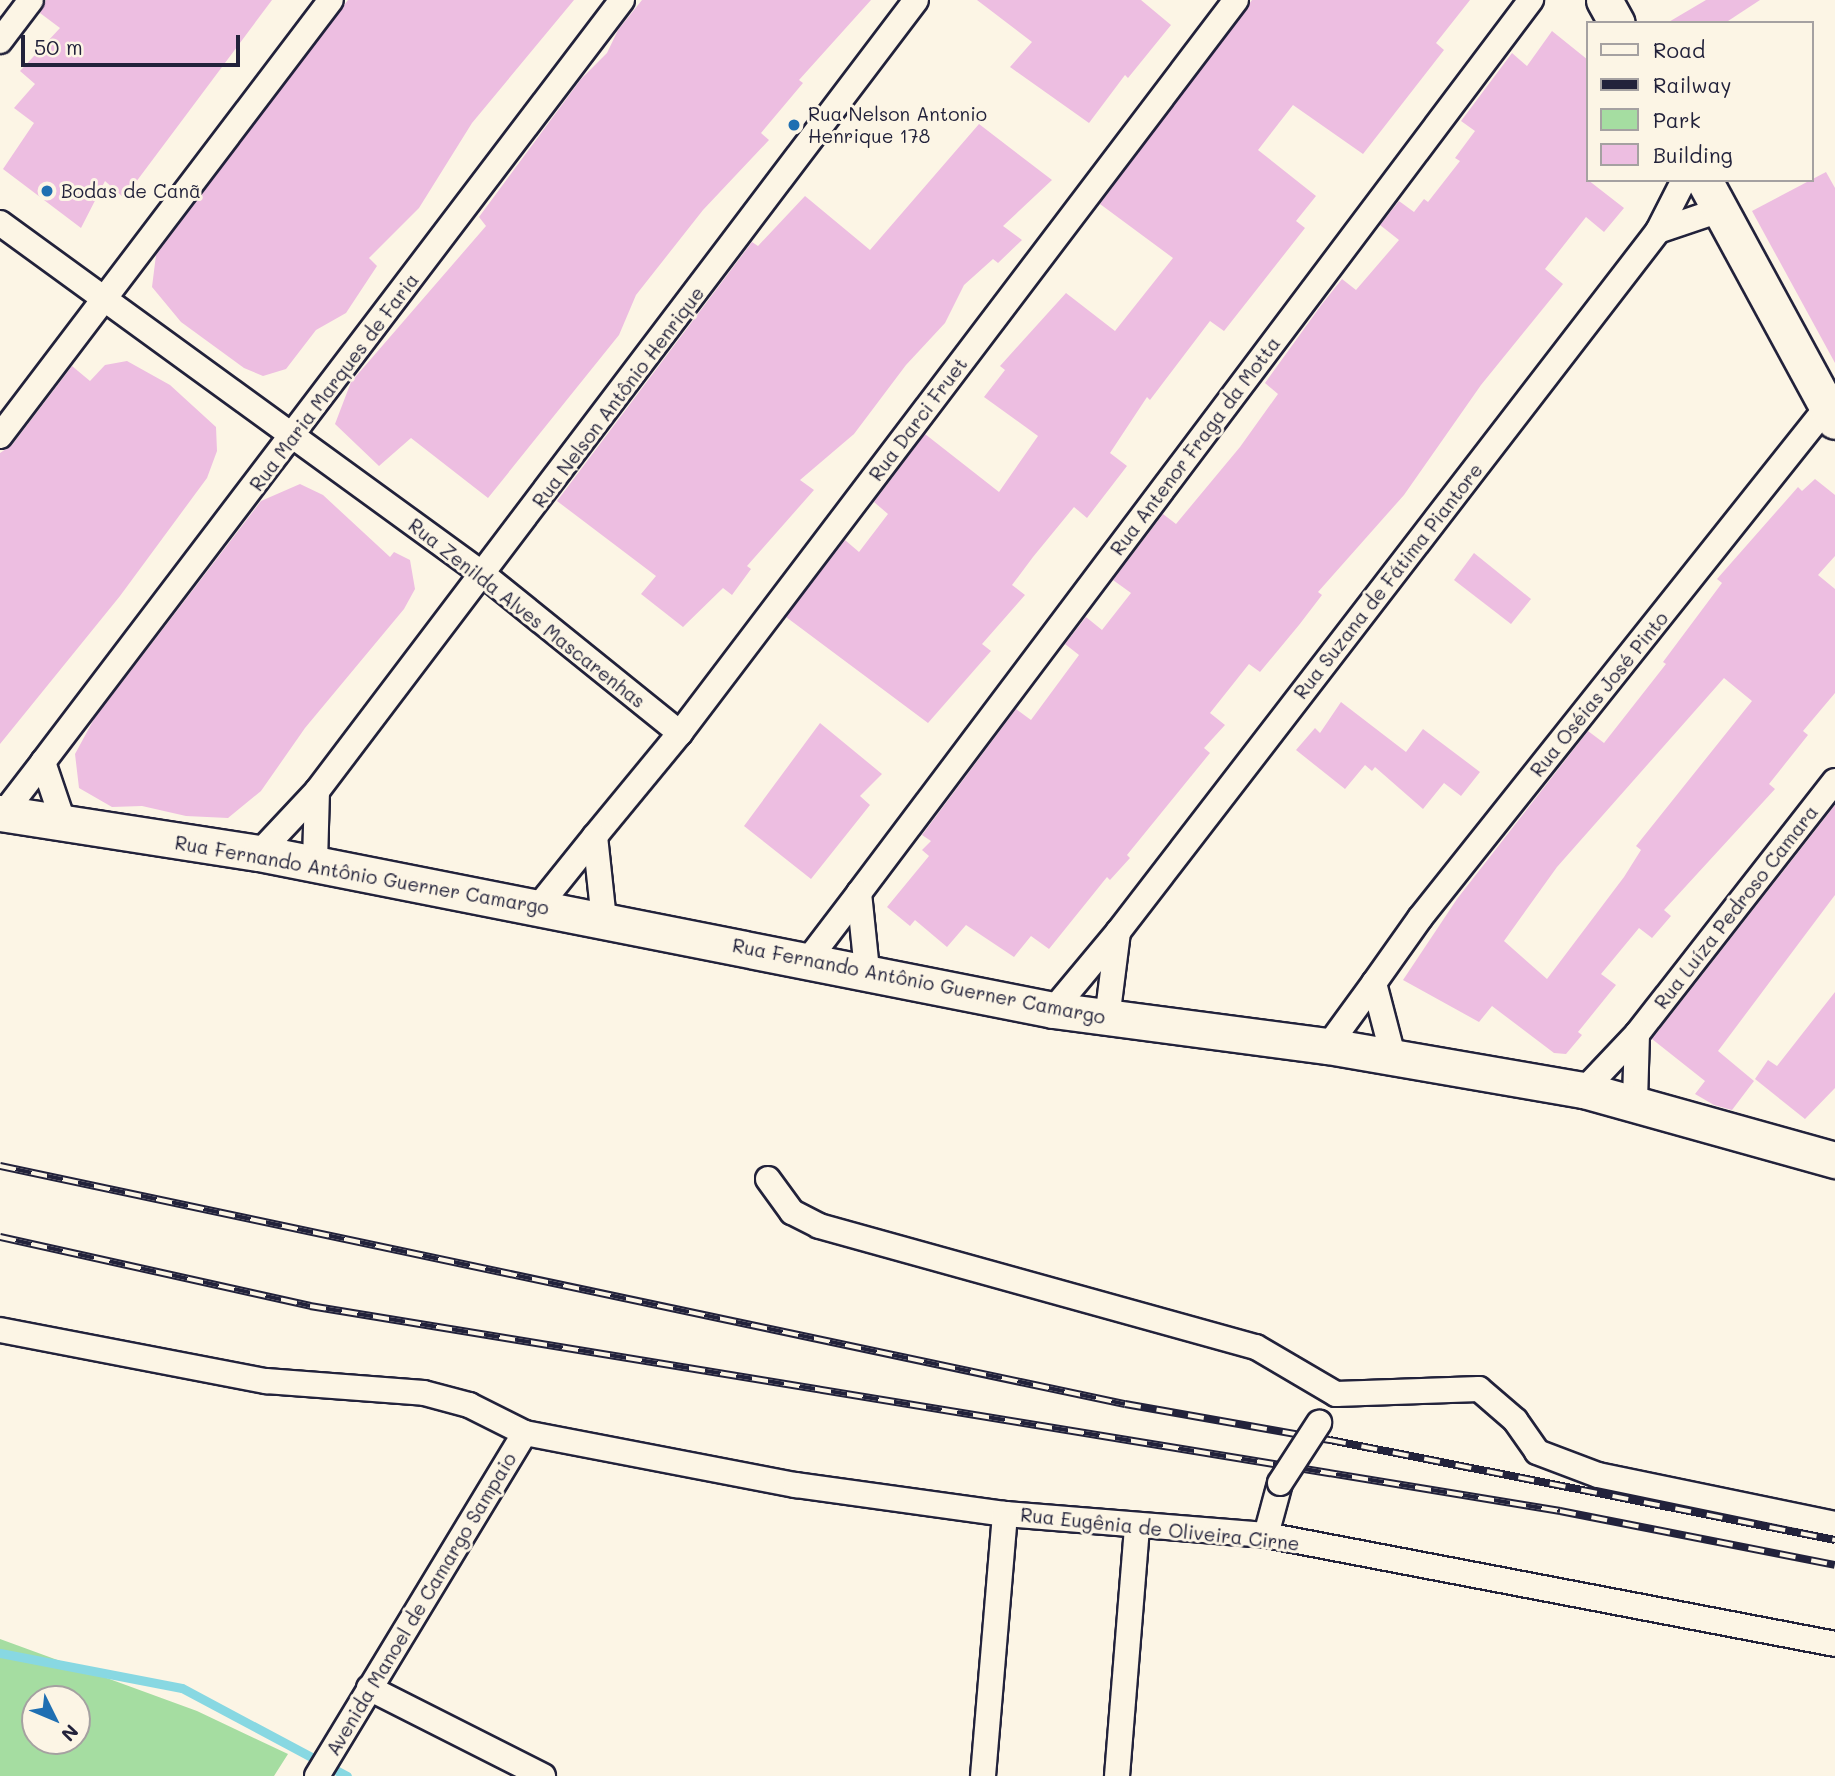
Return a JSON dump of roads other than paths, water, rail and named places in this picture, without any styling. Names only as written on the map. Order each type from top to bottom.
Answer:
[{"type":"street","points":[[0,41],[31,0]]},
{"type":"street","points":[[0,436],[331,0]]},
{"type":"street","name":"Rua Maria Marques de Faria","points":[[1,814],[292,438],[622,0]]},
{"type":"street","name":"Rua Nelson Antônio Henrique","points":[[259,853],[317,791],[484,575],[916,0]]},
{"type":"street","name":"Rua Darci Fruet","points":[[538,907],[680,733],[1236,0]]},
{"type":"street","name":"Rua Antenor Fraga da Motta","points":[[808,960],[1531,0]]},
{"type":"street","points":[[1604,0],[1616,21]]},
{"type":"street","name":"Rua Suzana de Fátima Piantore","points":[[1053,1010],[1118,932],[1658,231],[1683,182]]},
{"type":"street","points":[[1705,182],[1831,414]]},
{"type":"street","points":[[1658,231],[1720,210]]},
{"type":"street","name":"Rua Zenilda Alves Mascarenhas","points":[[0,223],[106,297],[292,438],[484,575],[680,733]]},
{"type":"street","name":"Rua Oséias José Pinto","points":[[1328,1046],[1374,983],[1831,414]]},
{"type":"street","points":[[43,762],[64,824]]},
{"type":"street","name":"Rua Luíza Pedroso Camara","points":[[1584,1090],[1637,1034],[1835,781]]},
{"type":"street","points":[[315,864],[317,791]]},
{"type":"street","name":"Rua Fernando Antônio Guerner Camargo","points":[[1,814],[259,853],[867,971],[1053,1010],[1328,1046],[1584,1090],[1635,1101],[1834,1159]]},
{"type":"street","points":[[596,836],[604,920]]},
{"type":"street","points":[[859,893],[867,971]]},
{"type":"street","points":[[1107,1019],[1118,932]]},
{"type":"street","points":[[1374,983],[1393,1056]]},
{"type":"street","points":[[1635,1101],[1637,1034]]},
{"type":"street","points":[[768,1179],[792,1212],[819,1226],[1256,1347],[1336,1394],[1479,1389],[1515,1420],[1537,1452],[1598,1475],[1835,1524]]},
{"type":"street","name":"Rua Eugênia de Oliveira Cirne","points":[[0,1330],[266,1381],[424,1393],[469,1405],[525,1433],[855,1496],[1005,1514],[1266,1535],[1835,1644]]},
{"type":"street","points":[[1266,1535],[1280,1483],[1336,1394]]},
{"type":"street","name":"Avenida Manoel de Camargo Sampaio","points":[[317,1776],[525,1433]]},
{"type":"street","points":[[983,1776],[1005,1514]]},
{"type":"street","points":[[1117,1776],[1137,1526]]},
{"type":"street","points":[[369,1688],[543,1776]]},
{"type":"waterway","points":[[0,1653],[182,1688],[347,1776]]},
{"type":"railway","points":[[0,1166],[1125,1404],[1330,1440],[1835,1540]]},
{"type":"railway","points":[[0,1237],[310,1306],[1560,1511],[1835,1565]]},
{"type":"place","name":"Rua Nelson Antonio Henrique 178","points":[[794,125]]},
{"type":"place","name":"Bodas de Canã","points":[[47,191]]}]
